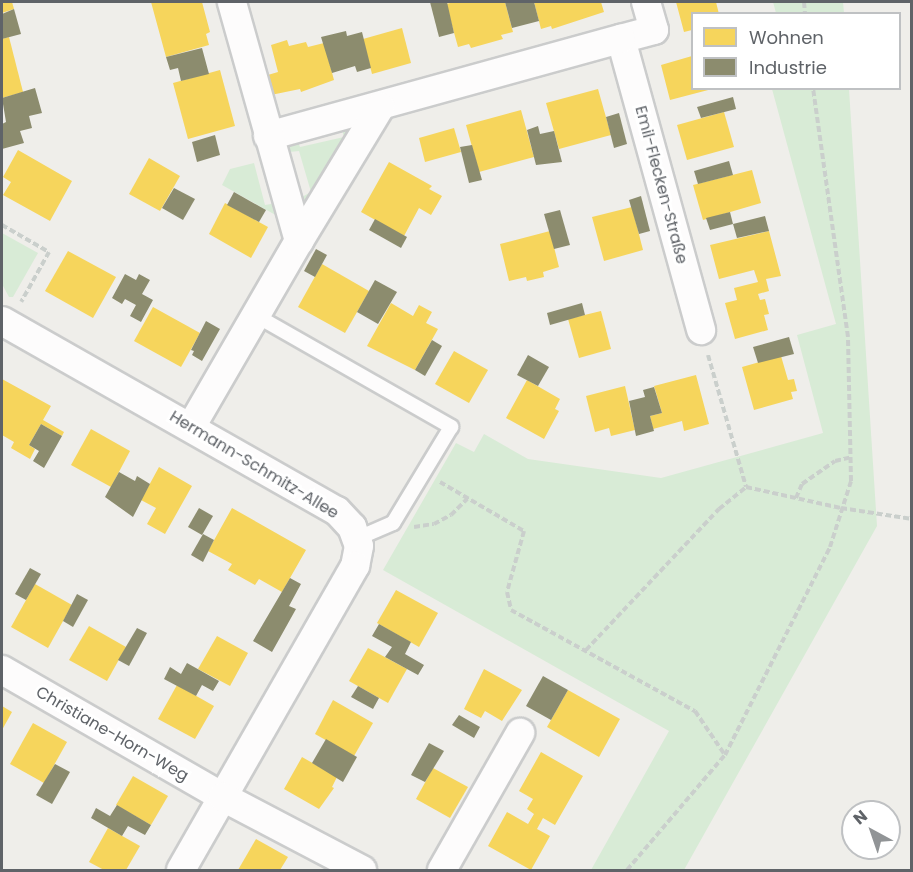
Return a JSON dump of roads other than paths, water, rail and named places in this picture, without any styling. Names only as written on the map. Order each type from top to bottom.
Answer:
[{"type":"street","points":[[231,2],[299,241]]},
{"type":"street","points":[[268,136],[654,30],[646,2]]},
{"type":"street","name":"Emil-Flecken-Straße","points":[[621,39],[701,330]]},
{"type":"street","points":[[191,427],[255,315],[380,107]]},
{"type":"street","name":"Hermann-Schmitz-Allee","points":[[4,323],[337,511],[352,527],[356,539]]},
{"type":"street","points":[[181,870],[355,566],[359,546],[356,539]]},
{"type":"street","name":"Christiane-Horn-Weg","points":[[2,670],[223,797],[362,870]]},
{"type":"street","points":[[442,870],[520,733]]},
{"type":"lane","points":[[255,315],[451,427],[393,523],[356,539]]}]
